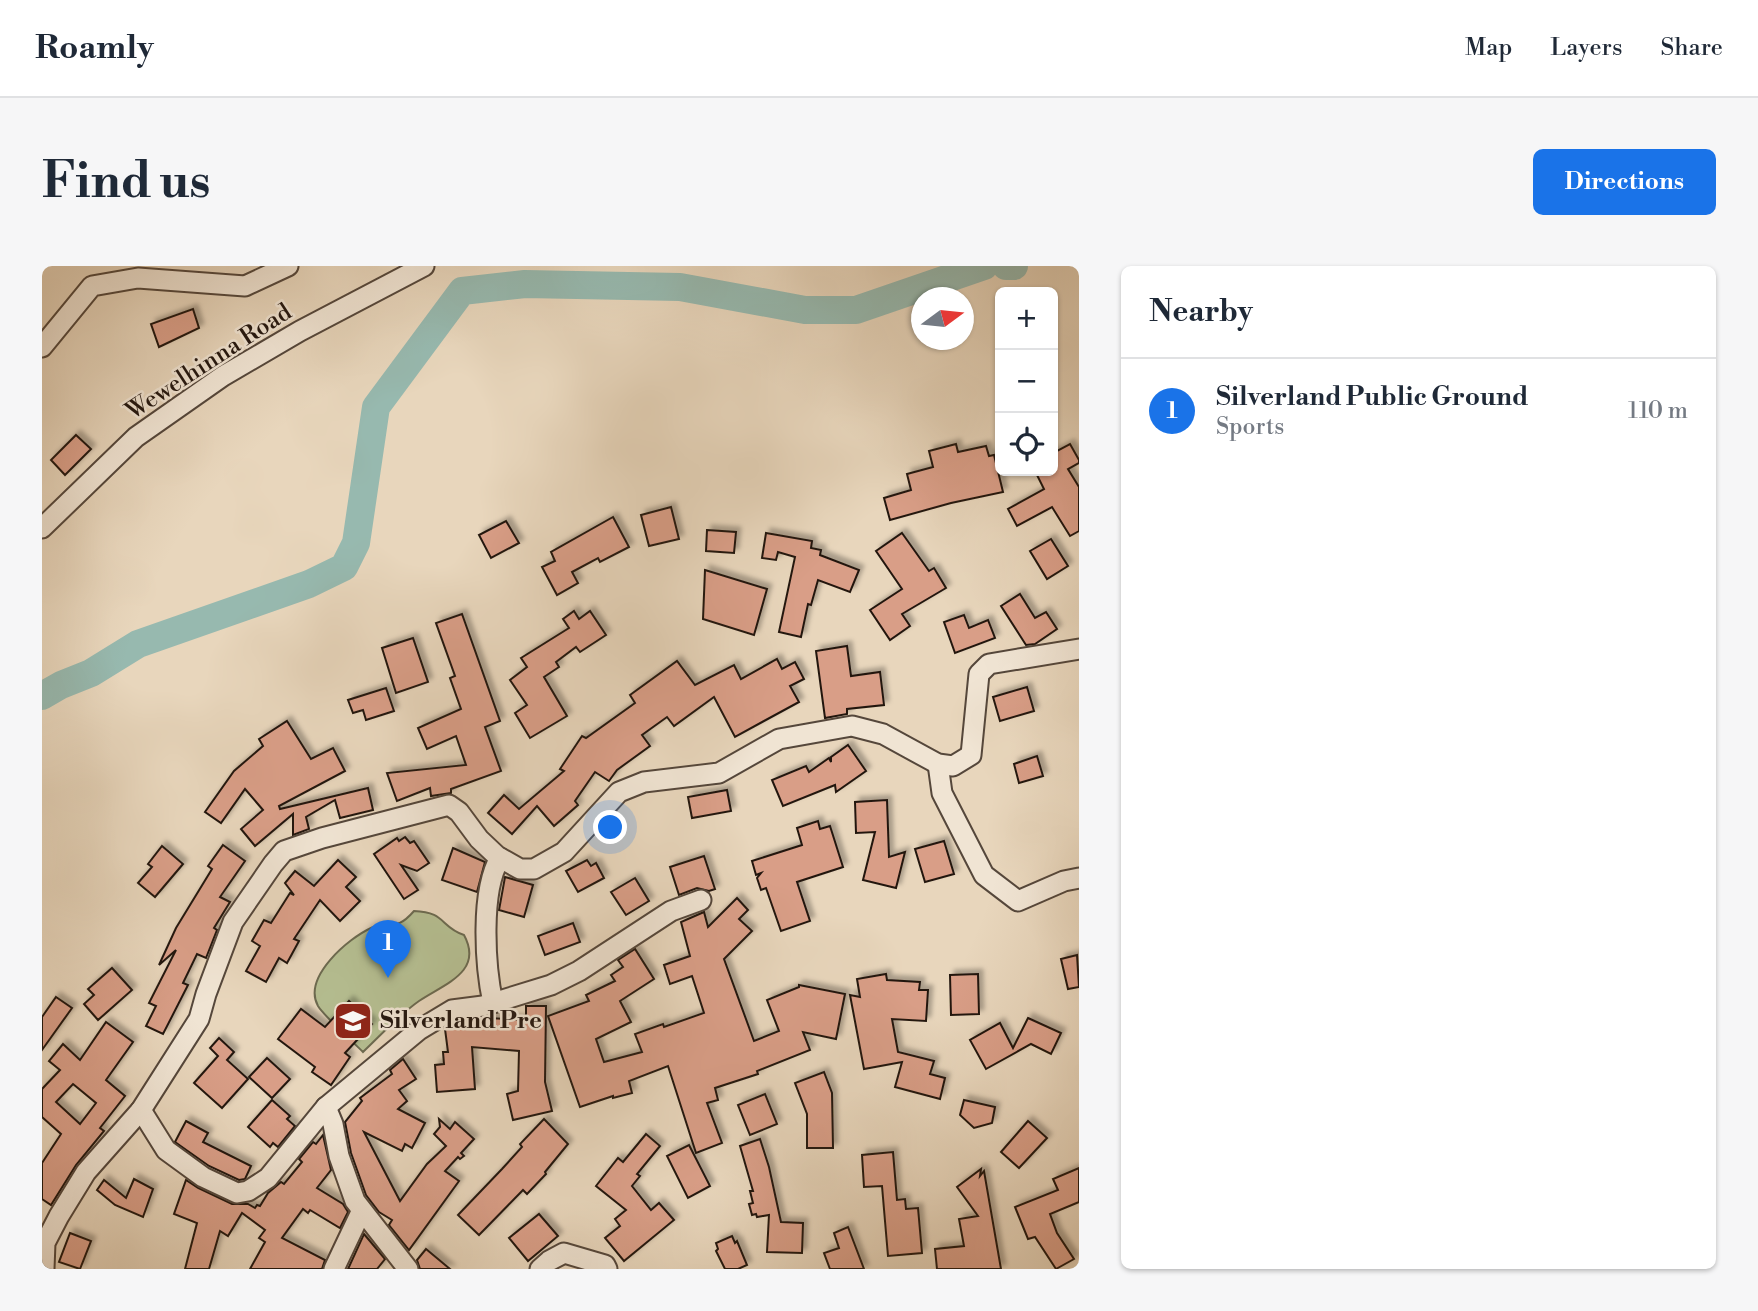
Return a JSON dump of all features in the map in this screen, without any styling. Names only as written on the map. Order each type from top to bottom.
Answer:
[{"type":"street","points":[[42,347],[92,286],[138,278],[245,286],[288,266]]},
{"type":"street","name":"Wewelhinna Road","points":[[42,528],[136,437],[223,376],[300,331],[424,266]]},
{"type":"street","points":[[44,1269],[45,1243],[59,1216],[86,1172],[141,1110],[199,1019],[233,922],[255,887],[284,851],[322,838],[449,806],[459,812],[479,839],[500,858],[520,869],[534,869],[564,852],[618,792],[643,782],[719,773],[779,739],[852,726],[883,734],[938,764],[953,766],[971,755],[979,674],[989,664],[1079,649]]},
{"type":"street","points":[[938,764],[942,793],[984,875],[1018,901],[1064,881],[1079,878]]},
{"type":"street","points":[[492,1003],[487,977],[486,908],[493,874],[500,858]]},
{"type":"street","points":[[141,1110],[166,1150],[203,1177],[242,1194],[268,1178],[326,1107],[419,1030],[452,1010],[492,1003],[551,985],[579,971],[671,911],[701,900]]},
{"type":"street","points":[[326,1107],[355,1201],[408,1269]]},
{"type":"street","points":[[334,1269],[361,1212]]},
{"type":"street","points":[[540,1269],[564,1253],[597,1261],[607,1269]]},
{"type":"green space","points":[[414,911],[432,914],[464,935],[469,948],[469,959],[458,976],[419,1001],[363,1052],[318,1006],[316,983],[330,960],[351,940],[378,925],[402,922]]},
{"type":"building","points":[[193,309],[199,328],[159,347],[151,324]]},
{"type":"building","points":[[76,435],[91,449],[65,475],[51,460]]},
{"type":"building","points":[[956,444],[958,452],[986,446],[989,456],[994,455],[995,476],[999,476],[1003,492],[890,520],[884,498],[911,490],[907,474],[933,467],[929,451]]},
{"type":"building","points":[[1070,444],[1079,460],[1079,463],[1068,469],[1079,487],[1079,531],[1070,536],[1052,507],[1017,526],[1008,509],[1044,489],[1038,476],[1058,476],[1058,450]]},
{"type":"building","points":[[671,507],[679,539],[649,546],[641,515]]},
{"type":"building","points":[[613,517],[629,547],[600,562],[598,558],[572,572],[578,583],[557,595],[542,567],[555,561],[551,552]]},
{"type":"building","points":[[506,521],[519,543],[491,558],[479,535]]},
{"type":"building","points":[[707,530],[736,532],[734,553],[706,551]]},
{"type":"building","points":[[766,533],[812,541],[811,548],[821,550],[820,555],[859,570],[850,592],[818,580],[811,605],[808,604],[801,637],[779,632],[795,557],[778,552],[776,560],[762,558]]},
{"type":"building","points":[[902,533],[929,571],[934,568],[946,588],[902,614],[910,626],[890,640],[870,610],[902,589],[876,551]]},
{"type":"building","points":[[1051,539],[1068,566],[1047,579],[1030,551]]},
{"type":"building","points":[[705,570],[767,589],[754,635],[703,619]]},
{"type":"building","points":[[1020,594],[1035,618],[1046,612],[1057,629],[1035,644],[1026,645],[1001,606]]},
{"type":"building","points":[[574,611],[579,619],[590,611],[606,635],[580,652],[576,647],[556,662],[559,667],[544,677],[567,716],[530,738],[515,713],[527,705],[510,680],[527,667],[521,658],[569,628],[563,619]]},
{"type":"building","points":[[462,614],[500,721],[485,727],[501,771],[451,789],[451,793],[431,796],[430,788],[397,801],[387,773],[466,765],[456,736],[427,749],[418,728],[461,709],[450,678],[455,676],[436,623]]},
{"type":"building","points":[[964,615],[969,628],[988,620],[995,638],[955,653],[944,622]]},
{"type":"building","points":[[413,638],[428,682],[396,693],[382,648]]},
{"type":"building","points":[[847,646],[851,676],[880,672],[884,705],[847,709],[847,714],[825,718],[816,651]]},
{"type":"building","points":[[777,659],[782,669],[795,662],[804,679],[790,686],[799,702],[735,737],[714,697],[674,726],[667,717],[642,735],[650,746],[617,770],[609,781],[595,772],[575,801],[578,805],[554,826],[537,806],[512,834],[488,813],[504,795],[519,809],[564,771],[560,769],[582,736],[586,738],[635,703],[630,695],[677,661],[695,685],[734,665],[741,679]]},
{"type":"building","points":[[1027,687],[1034,711],[1000,721],[993,697]]},
{"type":"building","points":[[386,688],[394,711],[366,720],[363,710],[353,713],[348,700]]},
{"type":"building","points":[[287,721],[311,759],[333,748],[345,771],[279,806],[280,809],[368,788],[373,810],[340,818],[335,800],[306,817],[309,829],[293,835],[293,814],[255,846],[241,829],[263,810],[245,789],[221,823],[205,812],[234,771],[263,746],[259,739]]},
{"type":"building","points":[[848,745],[866,771],[836,792],[835,785],[783,806],[772,780],[806,766],[809,772],[829,758],[831,762],[831,757]]},
{"type":"building","points":[[1037,756],[1043,776],[1019,783],[1014,764]]},
{"type":"building","points":[[727,790],[731,811],[692,818],[688,797]]},
{"type":"building","points":[[887,800],[889,857],[905,852],[896,888],[863,880],[875,832],[856,833],[855,802]]},
{"type":"building","points":[[818,821],[820,829],[830,826],[843,867],[797,882],[810,921],[781,931],[766,888],[761,890],[757,878],[761,873],[756,875],[752,861],[802,845],[797,828]]},
{"type":"building","points":[[405,837],[410,843],[414,841],[429,863],[417,871],[401,865],[418,890],[404,899],[374,854],[397,838],[399,841]]},
{"type":"building","points":[[944,841],[954,874],[925,882],[915,849]]},
{"type":"building","points":[[223,845],[245,861],[220,897],[230,902],[214,928],[217,930],[206,958],[197,954],[183,983],[188,985],[163,1034],[146,1026],[156,1006],[149,1003],[176,950],[159,965],[176,928],[212,869],[208,866]]},
{"type":"building","points":[[162,846],[183,864],[155,897],[138,883],[152,867],[148,864]]},
{"type":"building","points":[[453,848],[485,862],[477,892],[442,880]]},
{"type":"building","points":[[704,856],[715,889],[709,891],[697,888],[679,895],[670,867]]},
{"type":"building","points":[[338,860],[356,877],[346,887],[360,901],[340,921],[320,900],[294,939],[299,941],[287,963],[279,958],[266,982],[246,971],[260,946],[252,941],[264,920],[271,923],[290,893],[294,895],[285,883],[295,871],[314,886]]},
{"type":"building","points":[[587,860],[591,866],[596,863],[604,878],[578,892],[566,871]]},
{"type":"building","points":[[505,877],[533,885],[524,917],[499,910]]},
{"type":"building","points":[[635,878],[649,901],[626,915],[611,892]]},
{"type":"building","points":[[737,898],[748,910],[739,919],[752,931],[724,959],[754,1041],[779,1031],[767,1000],[799,985],[845,994],[836,1039],[803,1032],[810,1050],[757,1071],[758,1074],[715,1088],[718,1100],[707,1103],[722,1143],[696,1153],[668,1066],[629,1081],[632,1093],[580,1107],[548,1016],[589,1001],[586,995],[615,981],[611,975],[623,967],[618,960],[635,949],[654,979],[620,1001],[631,1022],[596,1039],[604,1062],[642,1052],[635,1034],[704,1013],[692,976],[670,984],[664,965],[690,956],[681,922],[704,912],[708,927]]},
{"type":"building","points":[[573,923],[580,942],[545,955],[538,936]]},
{"type":"building","points":[[1077,955],[1079,987],[1068,989],[1061,959]]},
{"type":"building","points":[[112,968],[132,990],[98,1020],[84,1004],[94,995],[88,989]]},
{"type":"building","points":[[886,974],[887,980],[920,982],[919,990],[928,990],[926,1021],[892,1019],[898,1052],[934,1061],[930,1074],[945,1078],[940,1099],[895,1087],[902,1062],[864,1069],[850,995],[860,997],[857,979]]},
{"type":"building","points":[[978,974],[979,1014],[951,1015],[950,975]]},
{"type":"building","points":[[56,997],[72,1008],[42,1050],[42,1017]]},
{"type":"building","points":[[349,1001],[372,1024],[345,1053],[350,1057],[331,1085],[312,1072],[315,1067],[278,1039],[301,1009],[325,1027]]},
{"type":"building","points":[[526,1006],[546,1006],[545,1082],[552,1111],[513,1120],[507,1094],[518,1091],[519,1051],[472,1047],[475,1089],[437,1092],[435,1065],[444,1064],[443,1052],[448,1052],[445,1029],[456,1022],[487,1018],[526,1020]]},
{"type":"building","points":[[1028,1018],[1061,1033],[1051,1054],[1031,1044],[986,1069],[970,1040],[1000,1023],[1013,1048]]},
{"type":"building","points":[[106,1022],[133,1042],[106,1080],[125,1096],[100,1128],[104,1131],[76,1165],[51,1205],[42,1199],[42,1163],[61,1134],[42,1117],[42,1089],[60,1070],[49,1061],[63,1044],[80,1060]],"holes":[[[73,1084],[96,1103],[80,1124],[56,1102]]]},
{"type":"building","points":[[219,1038],[234,1052],[227,1060],[248,1079],[222,1108],[194,1083],[218,1056],[210,1048]]},
{"type":"building","points":[[267,1058],[290,1079],[272,1098],[249,1077]]},
{"type":"building","points":[[403,1059],[416,1079],[399,1090],[407,1101],[398,1109],[425,1123],[412,1148],[405,1144],[402,1151],[364,1132],[400,1201],[427,1164],[446,1146],[434,1134],[440,1127],[439,1119],[450,1129],[455,1122],[474,1139],[461,1153],[464,1156],[460,1159],[458,1157],[445,1171],[459,1181],[409,1250],[389,1225],[392,1220],[379,1212],[366,1195],[351,1153],[345,1122],[362,1101],[360,1098],[392,1074],[390,1070]]},
{"type":"building","points":[[824,1072],[832,1093],[833,1148],[807,1148],[807,1114],[795,1083]]},
{"type":"building","points":[[765,1094],[777,1124],[750,1135],[738,1105]]},
{"type":"building","points":[[272,1100],[290,1116],[287,1119],[295,1126],[278,1147],[273,1143],[270,1147],[248,1127]]},
{"type":"building","points":[[964,1100],[995,1107],[992,1123],[974,1128],[960,1115]]},
{"type":"building","points":[[544,1119],[568,1144],[527,1194],[523,1190],[479,1235],[458,1215],[522,1147],[520,1144]]},
{"type":"building","points":[[186,1121],[208,1133],[203,1142],[251,1166],[245,1179],[239,1180],[209,1166],[175,1142]]},
{"type":"building","points":[[1028,1121],[1047,1138],[1019,1168],[1001,1152]]},
{"type":"building","points":[[646,1134],[660,1146],[637,1174],[640,1176],[632,1186],[651,1210],[659,1203],[674,1220],[624,1261],[605,1238],[620,1226],[615,1219],[626,1210],[596,1186],[618,1158],[623,1162]]},
{"type":"building","points":[[323,1135],[331,1170],[317,1188],[343,1204],[348,1212],[340,1228],[310,1210],[308,1213],[303,1209],[282,1238],[325,1260],[322,1269],[250,1269],[265,1242],[259,1238],[265,1230],[242,1213],[228,1236],[220,1231],[209,1269],[185,1269],[197,1223],[174,1214],[186,1180],[232,1204],[248,1204],[255,1208],[260,1206],[268,1193],[281,1182],[284,1184],[302,1162],[299,1159],[313,1142],[316,1144]]},
{"type":"building","points":[[760,1139],[781,1222],[803,1223],[802,1253],[767,1252],[769,1215],[752,1215],[749,1204],[753,1203],[750,1191],[753,1191],[740,1146]]},
{"type":"building","points":[[689,1145],[710,1186],[688,1198],[667,1156]]},
{"type":"building","points":[[893,1152],[897,1200],[905,1199],[906,1209],[918,1208],[922,1253],[888,1256],[882,1186],[864,1187],[862,1155]]},
{"type":"building","points":[[1079,1168],[1079,1202],[1050,1214],[1057,1233],[1074,1259],[1056,1269],[1035,1237],[1028,1239],[1015,1207],[1058,1190],[1053,1179]]},
{"type":"building","points":[[981,1169],[980,1176],[984,1171],[1001,1269],[937,1269],[935,1249],[964,1246],[959,1219],[978,1216],[957,1187]]},
{"type":"building","points":[[134,1179],[153,1189],[143,1217],[115,1205],[97,1190],[104,1180],[126,1198]]},
{"type":"building","points":[[539,1214],[558,1236],[528,1261],[509,1238]]},
{"type":"building","points":[[848,1227],[864,1269],[830,1269],[824,1253],[839,1248],[834,1233]]},
{"type":"building","points":[[70,1233],[91,1241],[80,1269],[59,1262]]},
{"type":"building","points":[[364,1234],[385,1259],[377,1269],[348,1269]]},
{"type":"building","points":[[732,1236],[735,1243],[737,1241],[747,1265],[738,1269],[725,1269],[716,1251],[716,1243]]},
{"type":"building","points":[[426,1249],[450,1269],[420,1269],[417,1260]]},
{"type":"waterway","points":[[42,696],[91,673],[138,644],[309,584],[344,567],[356,543],[376,407],[462,291],[525,284],[680,287],[805,310],[856,310],[984,266]]},
{"type":"waterway","points":[[1006,266],[1014,266]]},
{"type":"place","name":"Silverland Public Ground","points":[[388,978]]},
{"type":"place","name":"Silverland Pre","points":[[353,1021]]}]
